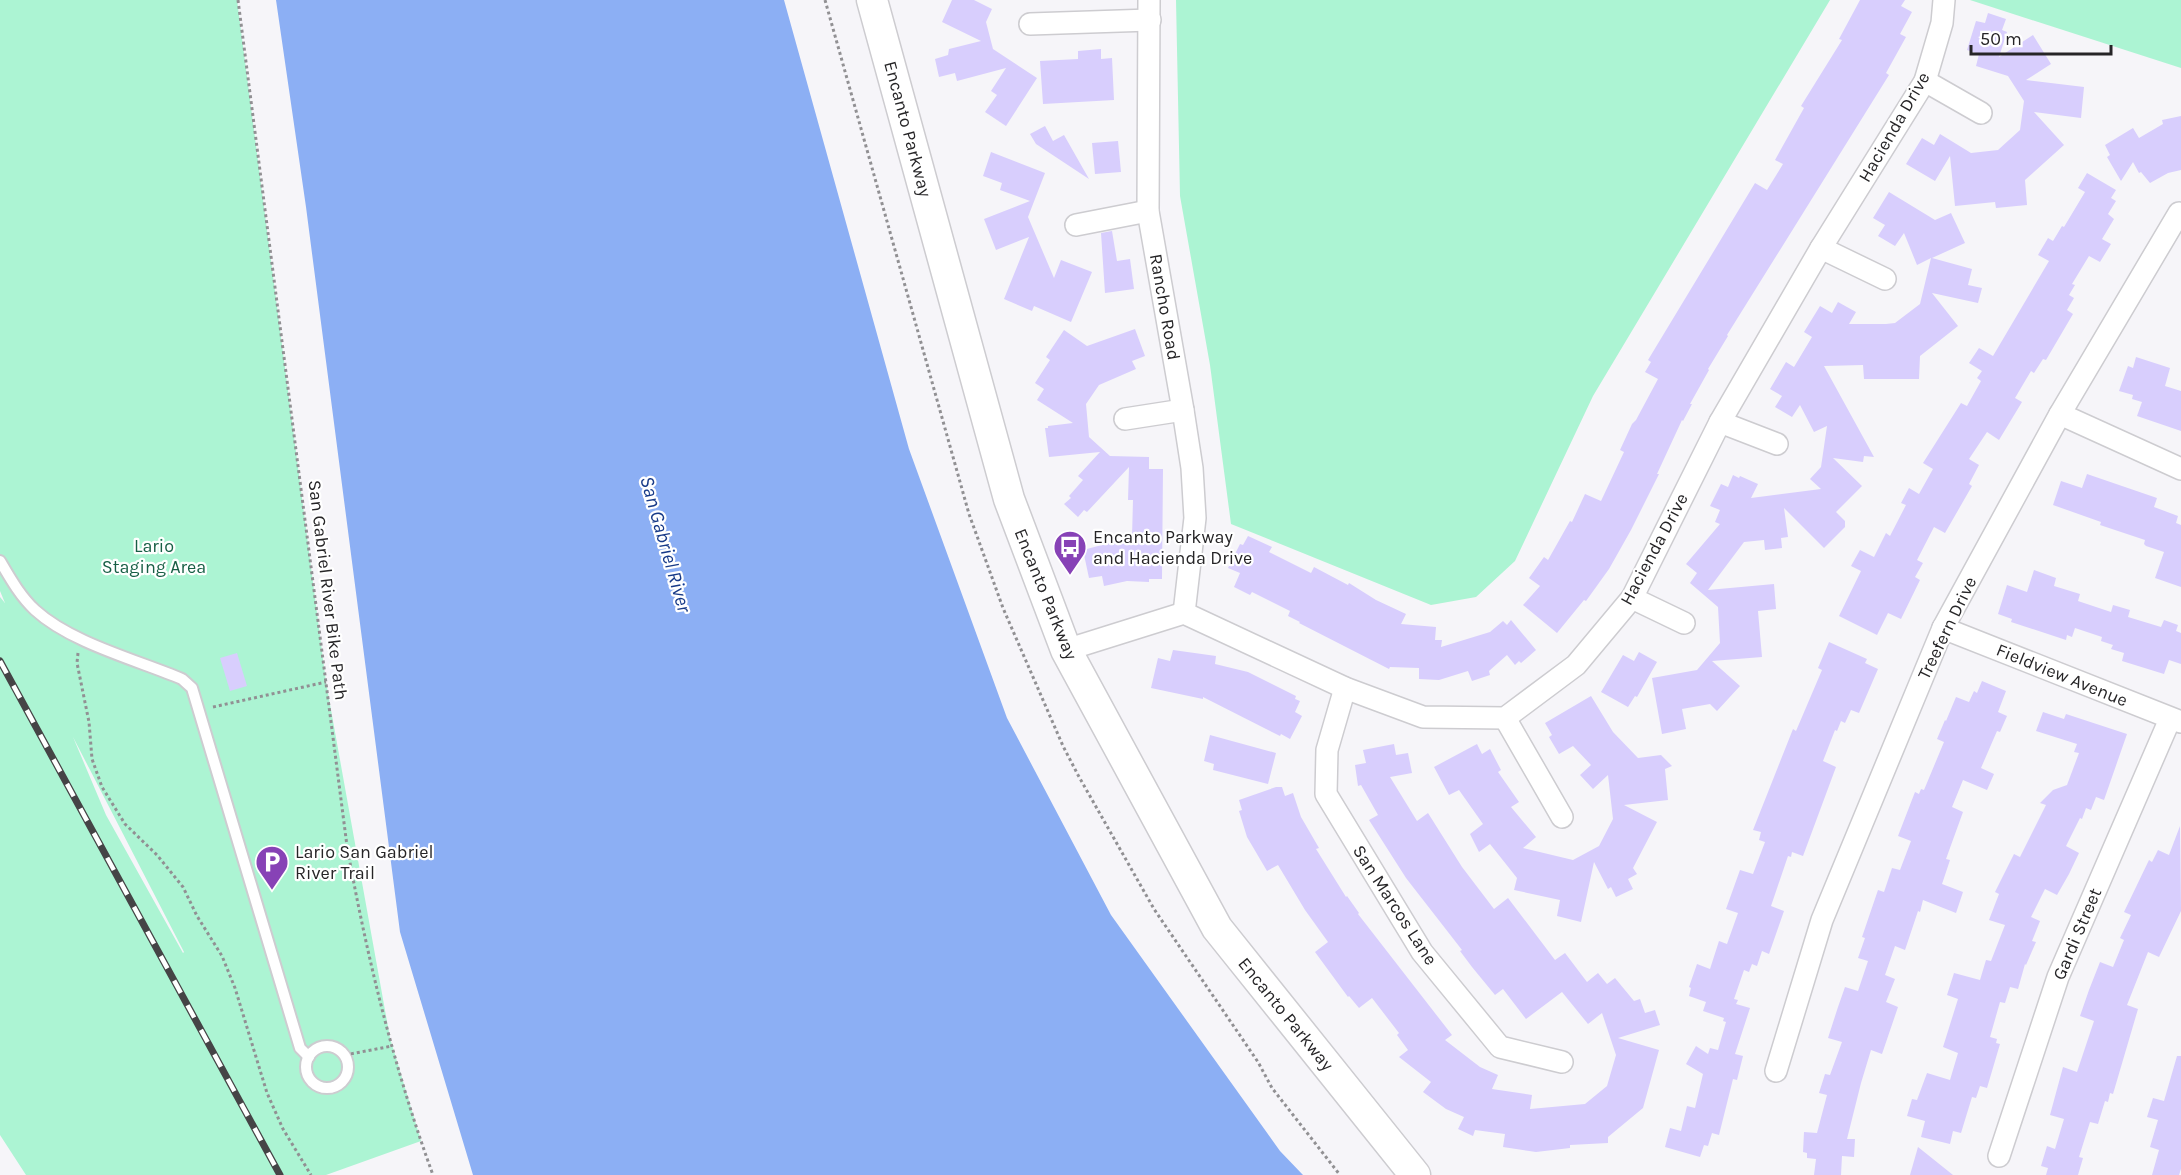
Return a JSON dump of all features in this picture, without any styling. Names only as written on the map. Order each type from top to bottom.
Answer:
[{"type":"street","name":"Encanto Parkway","points":[[872,0],[1009,499],[1066,650],[1217,928],[1415,1175]]},
{"type":"street","name":"Hacienda Drive","points":[[1505,718],[1576,665],[1632,598],[1720,422],[1821,248],[1925,81],[1942,23],[1944,0]]},
{"type":"street","points":[[1030,24],[1149,10]]},
{"type":"street","name":"Rancho Road","points":[[1149,10],[1148,212],[1192,468],[1195,518],[1184,613]]},
{"type":"street","points":[[1925,81],[1982,113]]},
{"type":"street","points":[[1076,225],[1148,212]]},
{"type":"street","name":"Treefern Drive","points":[[1776,1071],[1822,920],[1943,628],[2060,414],[2180,213]]},
{"type":"street","points":[[1821,248],[1885,279]]},
{"type":"street","points":[[1125,419],[1183,410]]},
{"type":"street","points":[[2060,414],[2181,469]]},
{"type":"street","points":[[1720,422],[1777,444]]},
{"type":"street","points":[[1632,598],[1684,623]]},
{"type":"street","points":[[1066,650],[1184,613],[1345,688],[1423,717],[1505,718],[1562,817]]},
{"type":"street","name":"Fieldview Avenue","points":[[1943,628],[2176,721]]},
{"type":"street","name":"San Marcos Lane","points":[[1345,688],[1327,750],[1326,794],[1422,952],[1500,1047],[1562,1062]]},
{"type":"street","name":"Gardi Street","points":[[1999,1156],[2058,977],[2176,721]]},
{"type":"lane","points":[[0,561],[21,595],[50,622],[82,638],[182,679],[192,688],[300,1048],[309,1057]]},
{"type":"lane","points":[[326,1046],[340,1050],[345,1055],[348,1062],[346,1076],[335,1086],[321,1087],[310,1078],[306,1064],[309,1057],[319,1047],[326,1046]]},
{"type":"path","name":"San Gabriel River Bike Path","points":[[238,0],[347,846],[362,931],[380,1006],[410,1110],[433,1175]]},
{"type":"path","points":[[82,638],[77,663],[89,722],[92,759],[102,787],[125,824],[157,855],[183,887],[197,916],[222,956],[235,988],[267,1093],[283,1129],[311,1175]]},
{"type":"path","points":[[199,710],[326,682]]},
{"type":"path","points":[[345,1055],[392,1046]]},
{"type":"green space","name":"Lario Staging Area","points":[[0,0],[237,0],[326,682],[390,1038],[421,1141],[326,1175],[26,1175],[0,1135],[0,597],[5,603],[0,591]],"holes":[[[73,737],[184,952],[106,815]]]},
{"type":"green space","points":[[1176,0],[1830,0],[1593,396],[1515,561],[1476,597],[1431,605],[1231,524],[1210,365],[1180,196]]},
{"type":"green space","points":[[1970,0],[2181,0],[2181,68]]},
{"type":"water","name":"San Gabriel River","points":[[276,0],[784,0],[909,449],[1007,718],[1111,915],[1280,1151],[1303,1175],[473,1175],[400,932],[306,207]]},
{"type":"building","points":[[952,0],[974,0],[992,9],[986,22],[993,49],[1037,78],[1006,126],[985,112],[997,95],[991,91],[1006,68],[957,81],[955,73],[939,77],[935,59],[948,55],[949,49],[981,41],[942,22]]},
{"type":"building","points":[[1860,0],[1905,0],[1901,6],[1912,12],[1900,34],[1906,37],[1886,73],[1889,75],[1727,335],[1682,420],[1657,474],[1659,474],[1631,530],[1609,569],[1586,601],[1584,600],[1557,633],[1523,605],[1540,586],[1529,578],[1544,557],[1548,560],[1570,521],[1572,522],[1585,494],[1601,501],[1624,452],[1620,450],[1632,424],[1658,379],[1645,372],[1651,362],[1648,360],[1755,183],[1767,190],[1783,164],[1775,160],[1804,108],[1801,106],[1842,40],[1839,39]]},
{"type":"building","points":[[1988,13],[2006,19],[2002,30],[2007,32],[1999,57],[2033,35],[2051,64],[2026,80],[2084,87],[2081,118],[2034,112],[2064,145],[2025,180],[2027,205],[1996,208],[1995,202],[1955,206],[1950,156],[1935,181],[1906,164],[1922,138],[1934,145],[1940,134],[1971,153],[1998,150],[2020,130],[2024,101],[2008,76],[1976,66],[1979,54],[1967,50],[1976,21],[1985,23]]},
{"type":"building","points":[[1101,49],[1101,59],[1112,58],[1114,100],[1043,104],[1040,61],[1078,59],[1078,51]]},
{"type":"building","points":[[2181,116],[2181,170],[2168,173],[2150,183],[2141,172],[2139,173],[2133,162],[2121,181],[2107,157],[2110,155],[2105,145],[2133,128],[2139,138],[2163,124],[2162,120]]},
{"type":"building","points":[[1045,126],[1053,141],[1064,135],[1089,179],[1036,144],[1030,134]]},
{"type":"building","points":[[1118,141],[1121,172],[1095,174],[1092,143]]},
{"type":"building","points":[[991,152],[1045,173],[1028,217],[1054,278],[1061,260],[1092,272],[1071,322],[1034,306],[1032,311],[1004,299],[1029,237],[996,250],[984,219],[1030,201],[1000,190],[1002,183],[983,176]]},
{"type":"building","points":[[2087,173],[2116,190],[2111,198],[2116,201],[2108,214],[2114,219],[2102,239],[2111,244],[2100,262],[2089,256],[2072,284],[2075,285],[2069,295],[2074,298],[2067,310],[2073,314],[2046,360],[2043,359],[2034,373],[2031,371],[2015,398],[2022,402],[1999,440],[1987,432],[1969,459],[1979,465],[1969,484],[1972,486],[1945,533],[1934,527],[1917,560],[1923,563],[1915,577],[1920,580],[1901,619],[1888,613],[1877,635],[1839,616],[1861,571],[1851,566],[1860,550],[1874,557],[1886,533],[1890,536],[1906,505],[1901,503],[1909,488],[1919,494],[1933,469],[1923,463],[1961,403],[1967,406],[1981,381],[1977,378],[1982,371],[1969,363],[1979,348],[1993,356],[2049,261],[2038,255],[2048,238],[2053,241],[2062,226],[2064,227],[2085,192],[2078,188]]},
{"type":"building","points":[[1889,192],[1935,220],[1951,213],[1965,243],[1932,258],[1972,269],[1968,285],[1982,288],[1978,303],[1932,293],[1958,326],[1920,356],[1919,379],[1864,379],[1863,365],[1824,366],[1874,457],[1864,456],[1863,462],[1833,458],[1862,486],[1836,512],[1845,521],[1845,527],[1824,548],[1784,508],[1788,537],[1781,538],[1782,548],[1765,550],[1764,540],[1744,542],[1708,590],[1774,584],[1776,609],[1758,611],[1762,657],[1712,661],[1740,686],[1717,711],[1710,704],[1682,709],[1686,729],[1662,734],[1652,678],[1697,670],[1720,643],[1718,607],[1690,583],[1697,573],[1686,564],[1720,524],[1715,522],[1720,510],[1710,506],[1721,484],[1728,487],[1733,475],[1758,484],[1751,498],[1821,489],[1810,479],[1821,467],[1827,426],[1814,432],[1800,405],[1792,417],[1775,407],[1782,396],[1770,389],[1786,362],[1794,367],[1812,337],[1804,332],[1820,306],[1832,313],[1838,302],[1856,312],[1849,324],[1886,324],[1895,323],[1920,304],[1931,258],[1917,265],[1904,233],[1895,246],[1878,236],[1885,225],[1873,218]]},
{"type":"building","points":[[1112,231],[1117,261],[1130,259],[1134,289],[1105,293],[1101,233]]},
{"type":"building","points":[[1135,329],[1145,356],[1132,361],[1136,369],[1099,385],[1086,404],[1089,437],[1110,456],[1149,457],[1149,469],[1163,469],[1162,579],[1149,579],[1149,582],[1127,581],[1104,586],[1102,576],[1089,578],[1083,550],[1132,537],[1133,500],[1128,500],[1129,467],[1087,512],[1084,510],[1078,517],[1064,504],[1083,480],[1078,476],[1100,452],[1049,457],[1045,428],[1073,423],[1037,400],[1044,389],[1035,383],[1050,360],[1046,357],[1064,330],[1087,346]]},
{"type":"building","points":[[2136,357],[2170,368],[2165,386],[2181,391],[2181,431],[2137,416],[2142,402],[2132,399],[2133,395],[2119,391],[2128,366],[2133,368]]},
{"type":"building","points":[[2087,474],[2157,498],[2154,507],[2178,516],[2176,523],[2181,525],[2181,587],[2155,578],[2164,552],[2146,546],[2145,540],[2100,525],[2101,522],[2053,505],[2061,481],[2082,488]]},
{"type":"building","points":[[1248,536],[1272,547],[1269,552],[1311,573],[1314,567],[1406,614],[1401,624],[1436,627],[1435,640],[1442,640],[1441,647],[1490,632],[1503,621],[1507,625],[1511,620],[1536,650],[1521,663],[1519,661],[1515,665],[1507,655],[1489,671],[1490,675],[1472,681],[1468,671],[1439,680],[1419,679],[1419,668],[1390,667],[1389,669],[1299,623],[1288,616],[1290,611],[1252,592],[1250,595],[1234,587],[1240,573],[1228,568],[1240,544],[1243,545]]},
{"type":"building","points":[[2034,570],[2056,578],[2054,586],[2080,594],[2078,601],[2111,612],[2113,605],[2130,610],[2128,617],[2161,627],[2164,620],[2178,625],[2176,631],[2181,633],[2181,664],[2169,660],[2164,674],[2122,661],[2124,653],[2111,649],[2113,645],[2101,641],[2102,637],[2075,628],[2072,637],[2067,635],[2066,640],[2011,622],[2012,619],[1998,614],[2007,585],[2027,592]]},
{"type":"building","points":[[1829,642],[1867,659],[1865,663],[1878,669],[1859,713],[1851,710],[1845,723],[1841,721],[1837,731],[1835,730],[1823,761],[1836,767],[1803,856],[1792,852],[1791,857],[1788,856],[1771,906],[1784,911],[1769,954],[1762,951],[1757,966],[1752,964],[1749,972],[1744,970],[1734,999],[1738,1000],[1736,1004],[1750,1008],[1735,1054],[1743,1056],[1737,1080],[1733,1079],[1719,1135],[1712,1133],[1708,1146],[1704,1145],[1700,1157],[1665,1147],[1670,1128],[1681,1131],[1687,1106],[1695,1108],[1703,1074],[1686,1064],[1696,1046],[1708,1054],[1710,1048],[1718,1050],[1726,1022],[1723,1021],[1724,1018],[1703,1011],[1706,1002],[1689,996],[1691,988],[1689,987],[1697,964],[1710,969],[1719,941],[1727,944],[1738,913],[1726,909],[1740,870],[1753,874],[1765,842],[1759,840],[1761,832],[1753,830],[1793,729],[1796,731],[1822,670],[1818,668]]},
{"type":"building","points":[[1173,650],[1216,656],[1215,664],[1248,672],[1296,696],[1295,699],[1300,701],[1295,712],[1302,716],[1290,739],[1203,697],[1203,699],[1151,688],[1158,658],[1170,661]]},
{"type":"building","points":[[1639,652],[1657,662],[1637,697],[1635,696],[1628,707],[1601,692],[1623,655],[1634,661]]},
{"type":"building","points":[[237,653],[247,686],[230,691],[220,658]]},
{"type":"building","points":[[1982,681],[2006,691],[1998,712],[2007,716],[2000,732],[1997,731],[1981,768],[1994,774],[1987,790],[1963,780],[1952,807],[1963,812],[1946,859],[1950,860],[1942,884],[1963,892],[1956,913],[1923,900],[1905,950],[1895,946],[1885,975],[1895,979],[1886,1002],[1898,1007],[1882,1054],[1871,1050],[1861,1083],[1847,1139],[1855,1139],[1854,1157],[1842,1156],[1841,1175],[1814,1175],[1816,1159],[1807,1158],[1807,1153],[1803,1152],[1804,1132],[1817,1133],[1827,1095],[1819,1093],[1825,1074],[1830,1075],[1842,1042],[1828,1038],[1838,1007],[1845,987],[1858,991],[1868,961],[1858,958],[1865,938],[1862,937],[1878,890],[1884,892],[1892,868],[1900,870],[1911,841],[1898,836],[1915,792],[1919,794],[1921,789],[1924,790],[1944,742],[1937,739],[1945,720],[1956,697],[1969,702],[1974,691],[1977,693]]},
{"type":"building","points":[[1591,696],[1613,732],[1638,758],[1661,755],[1672,766],[1665,769],[1668,800],[1624,805],[1657,822],[1633,868],[1637,874],[1628,879],[1633,889],[1616,897],[1611,887],[1608,889],[1594,862],[1581,922],[1557,916],[1560,900],[1514,890],[1517,878],[1490,844],[1479,852],[1470,834],[1483,824],[1459,790],[1449,795],[1434,767],[1477,744],[1482,754],[1490,749],[1501,770],[1498,772],[1519,802],[1511,807],[1536,837],[1523,848],[1573,860],[1599,846],[1613,819],[1608,775],[1593,789],[1580,775],[1591,765],[1573,746],[1559,754],[1549,737],[1552,735],[1545,723]]},
{"type":"building","points":[[2043,712],[2064,719],[2066,714],[2127,734],[2104,800],[2096,797],[2091,810],[2086,808],[2066,846],[2079,853],[2069,874],[2057,895],[2045,889],[2031,917],[2040,921],[2032,941],[2036,942],[2025,964],[2018,989],[2010,987],[2005,1003],[2000,1002],[1990,1037],[1997,1039],[1996,1043],[2000,1044],[1987,1088],[1980,1086],[1976,1098],[1972,1097],[1961,1133],[1953,1131],[1950,1144],[1921,1137],[1925,1121],[1907,1116],[1912,1099],[1917,1100],[1927,1073],[1950,1080],[1958,1053],[1943,1047],[1958,999],[1947,995],[1954,973],[1980,980],[1986,960],[1991,961],[2005,925],[1989,920],[1999,894],[1995,892],[2014,854],[2020,857],[2046,805],[2040,803],[2053,790],[2067,785],[2079,753],[2074,752],[2077,744],[2036,731]]},
{"type":"building","points":[[1210,735],[1276,753],[1268,784],[1213,770],[1214,764],[1204,761]]},
{"type":"building","points":[[1394,744],[1396,755],[1408,753],[1412,773],[1390,777],[1417,821],[1428,813],[1462,867],[1494,909],[1508,898],[1555,960],[1565,953],[1587,982],[1598,973],[1607,984],[1615,978],[1634,1001],[1640,999],[1645,1013],[1655,1010],[1660,1025],[1618,1038],[1659,1050],[1643,1108],[1608,1137],[1608,1143],[1570,1145],[1570,1148],[1536,1152],[1503,1147],[1505,1134],[1475,1130],[1473,1136],[1458,1129],[1464,1117],[1446,1109],[1423,1092],[1431,1082],[1399,1057],[1408,1050],[1397,1035],[1399,1033],[1372,998],[1359,1008],[1348,997],[1315,952],[1328,942],[1305,910],[1278,865],[1267,871],[1247,837],[1239,811],[1242,810],[1239,800],[1276,787],[1282,787],[1285,796],[1293,793],[1301,817],[1319,848],[1316,849],[1358,914],[1452,1035],[1445,1040],[1480,1067],[1498,1075],[1492,1089],[1532,1095],[1530,1109],[1585,1104],[1607,1086],[1616,1055],[1602,1013],[1588,1024],[1562,992],[1526,1019],[1503,989],[1495,995],[1406,878],[1369,820],[1378,815],[1361,785],[1358,786],[1355,765],[1366,763],[1363,750]]},
{"type":"building","points":[[2180,826],[2181,911],[2159,957],[2148,952],[2127,1005],[2138,1009],[2113,1094],[2110,1093],[2108,1102],[2105,1101],[2098,1124],[2090,1122],[2079,1157],[2083,1158],[2078,1175],[2046,1175],[2048,1168],[2041,1166],[2047,1146],[2055,1149],[2064,1119],[2050,1115],[2063,1067],[2077,1072],[2094,1021],[2080,1016],[2089,990],[2100,962],[2113,967],[2124,940],[2120,938],[2131,915],[2124,912],[2149,860],[2152,862],[2158,850],[2169,855]]},
{"type":"building","points":[[2177,1056],[2181,1056],[2181,1169],[2179,1175],[2152,1175],[2159,1150],[2150,1147],[2158,1120],[2147,1117],[2153,1098],[2164,1101]]},
{"type":"building","points":[[1918,1147],[1953,1175],[1910,1175]]},
{"type":"railway","points":[[0,661],[280,1175]]},
{"type":"place","name":"Encanto Parkway and Hacienda Drive","points":[[1070,576]]},
{"type":"place","name":"Lario San Gabriel River Trail","points":[[272,891]]}]
